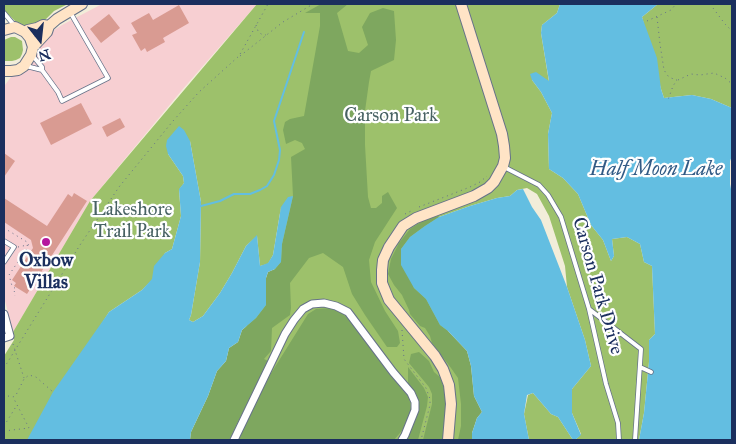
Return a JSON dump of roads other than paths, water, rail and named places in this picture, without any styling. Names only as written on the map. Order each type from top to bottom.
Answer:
[{"type":"street","points":[[4,81],[7,71],[18,70],[24,66],[49,26],[82,4]]},
{"type":"street","points":[[448,440],[451,404],[449,385],[443,369],[436,356],[389,300],[382,282],[382,270],[383,260],[389,247],[403,226],[416,218],[474,196],[488,188],[494,182],[503,166],[505,158],[502,134],[461,4]]},
{"type":"street","points":[[26,32],[42,25],[49,26]]},
{"type":"street","points":[[4,30],[15,27],[26,32],[30,38],[32,51]]},
{"type":"street","points":[[234,440],[285,334],[294,320],[302,309],[312,304],[324,303],[348,312],[411,393],[415,402],[415,410],[402,440]]},
{"type":"street","points":[[4,314],[7,337]]},
{"type":"lane","points":[[32,51],[62,101],[108,78],[69,11]]},
{"type":"lane","points":[[4,13],[15,27]]},
{"type":"lane","points":[[24,66],[42,70]]},
{"type":"lane","name":"Carson Park Drive","points":[[503,166],[539,185],[555,204],[561,217],[589,309],[606,384],[618,423],[619,440]]},
{"type":"lane","points":[[4,241],[14,247],[4,262]]},
{"type":"lane","points":[[589,309],[641,349],[635,440]]},
{"type":"lane","points":[[640,367],[651,372]]},
{"type":"water","name":"Half Moon Lake","points":[[560,4],[658,4],[642,17],[657,58],[664,98],[692,95],[711,99],[732,108],[730,184],[732,194],[732,440],[639,440],[644,413],[649,362],[649,340],[655,334],[652,266],[644,262],[640,244],[627,237],[612,239],[614,256],[611,261],[603,240],[591,225],[578,194],[563,178],[549,169],[548,134],[552,113],[530,74],[536,72],[549,81],[541,33],[542,25],[557,13]]},
{"type":"water","points":[[179,126],[184,130],[190,141],[201,202],[200,262],[189,320],[193,322],[203,316],[220,293],[246,246],[257,235],[260,266],[268,263],[273,255],[281,207],[288,197],[293,196],[282,244],[281,262],[275,269],[268,272],[266,278],[266,305],[256,318],[242,330],[238,342],[229,348],[226,361],[217,371],[208,396],[191,432],[190,440],[27,440],[53,392],[109,312],[142,290],[152,279],[154,266],[165,253],[172,249],[181,216],[179,189],[184,183],[183,176],[168,154],[166,146],[167,140]]},
{"type":"water","points":[[523,189],[541,220],[567,287],[585,340],[591,366],[572,389],[572,413],[581,435],[575,440],[573,440],[558,417],[551,414],[533,393],[527,395],[524,414],[529,440],[472,440],[472,433],[477,418],[482,412],[474,396],[471,366],[467,351],[440,325],[426,299],[414,288],[401,265],[401,249],[410,237],[439,217],[497,198],[510,196],[517,190]]},
{"type":"waterway","points":[[201,206],[220,201],[234,194],[250,194],[260,190],[267,186],[274,175],[280,150],[274,121],[304,32]]},
{"type":"place","name":"Oxbow Villas","points":[[46,242]]},
{"type":"park label","name":"Carson Park","points":[[391,116]]},
{"type":"park label","name":"Lakeshore Trail Park","points":[[132,221]]}]
